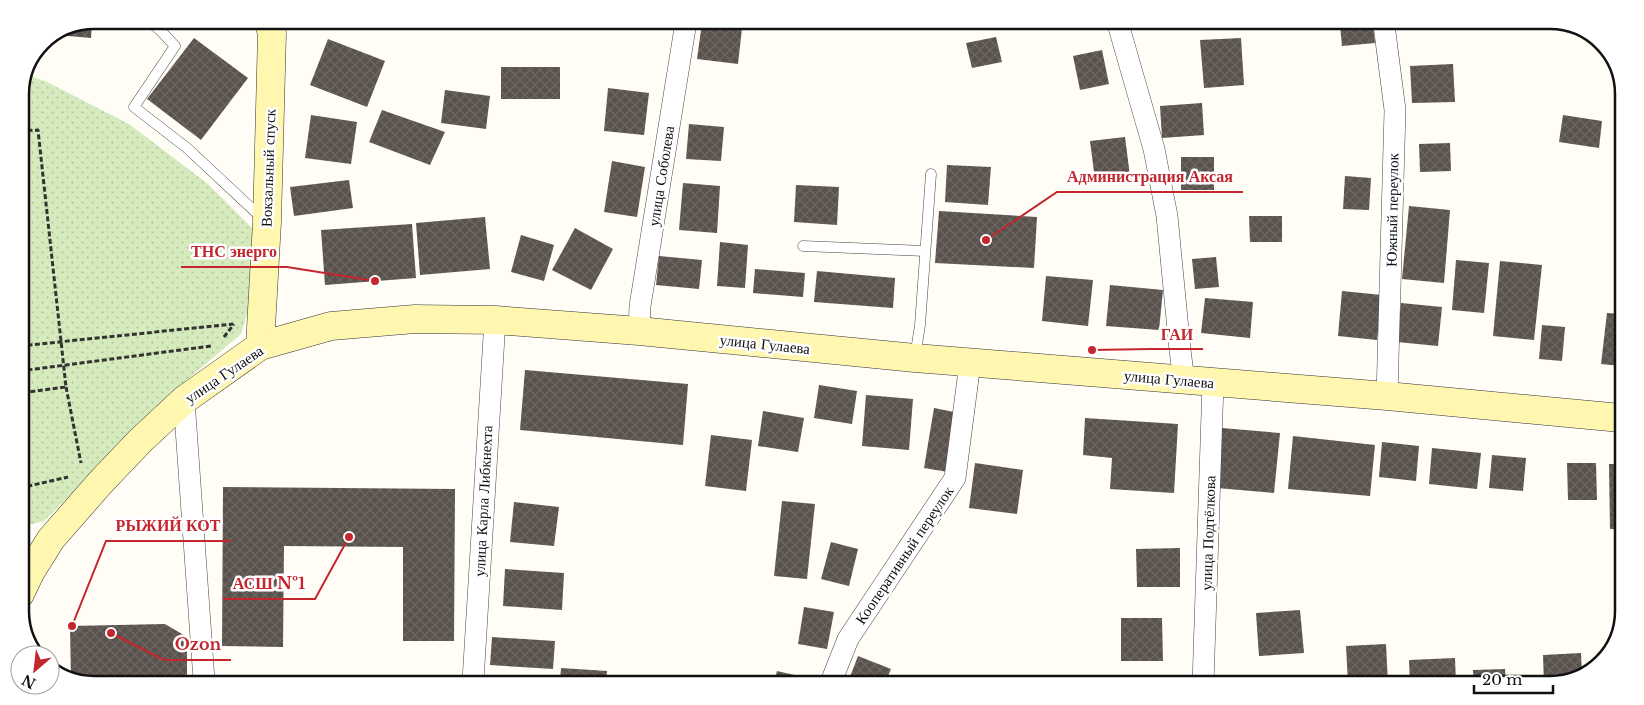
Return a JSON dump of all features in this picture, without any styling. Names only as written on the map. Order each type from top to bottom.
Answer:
[{"type":"main road","name":"Вокзальный спуск","points":[[260,346],[267,222],[272,29]]},
{"type":"main road","name":"улица Гулаева","points":[[29,575],[51,539],[106,476],[184,400],[260,346],[330,326],[415,319],[495,320],[639,331],[970,363],[1387,396],[1615,417]]},
{"type":"street","name":"улица Соболева","points":[[639,331],[640,306],[685,29]]},
{"type":"street","points":[[1119,29],[1154,149],[1168,216],[1184,381]]},
{"type":"street","name":"Южный переулок","points":[[1385,29],[1395,110],[1387,396]]},
{"type":"street","name":"улица Карла Либкнехта","points":[[473,676],[495,320]]},
{"type":"street","name":"Кооперативный переулок","points":[[833,676],[848,639],[956,478],[970,363]]},
{"type":"street","name":"улица Подтёлкова","points":[[1203,676],[1213,383]]},
{"type":"street","points":[[184,400],[204,676]]},
{"type":"lane","points":[[159,29],[176,46],[134,107],[187,148],[267,222]]},
{"type":"lane","points":[[915,358],[920,325],[931,174]]},
{"type":"lane","points":[[803,246],[925,251]]},
{"type":"path","points":[[29,130],[38,130],[66,387],[82,463]]},
{"type":"path","points":[[29,345],[234,324]]},
{"type":"path","points":[[29,370],[217,345]]},
{"type":"path","points":[[29,392],[66,387]]},
{"type":"green space","points":[[31,77],[45,81],[129,124],[208,184],[253,229],[253,294],[241,334],[173,392],[44,521],[29,525],[29,89]]},
{"type":"building","points":[[85,29],[92,29],[91,38],[64,36]]},
{"type":"building","points":[[701,29],[742,29],[738,64],[697,59]]},
{"type":"building","points":[[1340,29],[1373,29],[1375,43],[1342,46]]},
{"type":"building","points":[[996,37],[1002,62],[972,68],[966,43]]},
{"type":"building","points":[[194,38],[248,78],[201,140],[147,99]]},
{"type":"building","points":[[1241,38],[1244,85],[1204,88],[1200,40]]},
{"type":"building","points":[[328,39],[385,61],[367,107],[310,85]]},
{"type":"building","points":[[1102,50],[1109,84],[1080,90],[1073,56]]},
{"type":"building","points":[[1453,64],[1455,102],[1412,103],[1410,66]]},
{"type":"building","points":[[501,67],[560,67],[560,99],[501,99]]},
{"type":"building","points":[[608,88],[649,93],[644,135],[604,131]]},
{"type":"building","points":[[445,90],[490,96],[486,129],[441,123]]},
{"type":"building","points":[[1202,103],[1204,135],[1162,138],[1160,106]]},
{"type":"building","points":[[382,110],[445,132],[430,165],[369,142]]},
{"type":"building","points":[[311,115],[357,122],[351,164],[305,158]]},
{"type":"building","points":[[1563,115],[1602,121],[1599,148],[1559,142]]},
{"type":"building","points":[[689,124],[724,127],[721,161],[686,159]]},
{"type":"building","points":[[1125,137],[1130,176],[1095,180],[1090,141]]},
{"type":"building","points":[[1450,143],[1451,171],[1420,172],[1419,144]]},
{"type":"building","points":[[1181,157],[1214,157],[1214,190],[1181,190]]},
{"type":"building","points":[[612,161],[645,167],[637,217],[604,212]]},
{"type":"building","points":[[947,165],[991,167],[988,205],[945,202]]},
{"type":"building","points":[[1345,176],[1371,178],[1369,210],[1343,209]]},
{"type":"building","points":[[349,180],[353,208],[294,216],[290,187]]},
{"type":"building","points":[[683,183],[720,186],[717,233],[679,230]]},
{"type":"building","points":[[796,185],[839,187],[837,225],[794,222]]},
{"type":"building","points":[[1409,206],[1450,210],[1444,283],[1402,279]]},
{"type":"building","points":[[939,211],[1037,217],[1034,268],[935,263]]},
{"type":"building","points":[[1249,216],[1282,216],[1282,242],[1250,242]]},
{"type":"building","points":[[485,217],[490,269],[420,275],[416,223]]},
{"type":"building","points":[[412,224],[416,278],[325,285],[321,230]]},
{"type":"building","points":[[575,228],[613,249],[591,290],[552,270]]},
{"type":"building","points":[[521,235],[554,245],[544,281],[511,272]]},
{"type":"building","points":[[720,242],[748,245],[745,288],[717,286]]},
{"type":"building","points":[[659,256],[702,260],[699,289],[656,285]]},
{"type":"building","points":[[1216,257],[1219,287],[1195,289],[1192,259]]},
{"type":"building","points":[[1456,260],[1489,263],[1484,313],[1452,310]]},
{"type":"building","points":[[1500,261],[1542,265],[1534,340],[1493,336]]},
{"type":"building","points":[[755,269],[805,273],[803,297],[753,293]]},
{"type":"building","points":[[817,271],[895,278],[893,308],[814,302]]},
{"type":"building","points":[[1046,276],[1093,280],[1088,326],[1042,321]]},
{"type":"building","points":[[1110,285],[1163,290],[1159,330],[1106,326]]},
{"type":"building","points":[[1342,291],[1382,295],[1377,340],[1338,336]]},
{"type":"building","points":[[1205,298],[1253,302],[1250,338],[1201,333]]},
{"type":"building","points":[[1401,303],[1442,307],[1438,346],[1397,342]]},
{"type":"building","points":[[1607,313],[1615,314],[1615,365],[1601,364]]},
{"type":"building","points":[[1542,325],[1565,327],[1562,361],[1539,359]]},
{"type":"building","points":[[525,370],[688,384],[683,445],[520,430]]},
{"type":"building","points":[[819,385],[857,391],[852,424],[814,418]]},
{"type":"building","points":[[866,395],[913,399],[909,450],[862,446]]},
{"type":"building","points":[[934,408],[959,413],[948,472],[924,468]]},
{"type":"building","points":[[763,411],[804,418],[798,452],[758,446]]},
{"type":"building","points":[[1085,418],[1178,424],[1174,493],[1110,489],[1112,458],[1083,455]]},
{"type":"building","points":[[1222,428],[1280,433],[1274,493],[1217,488]]},
{"type":"building","points":[[711,435],[752,440],[746,491],[705,486]]},
{"type":"building","points":[[1293,436],[1375,445],[1370,496],[1288,489]]},
{"type":"building","points":[[1382,442],[1419,446],[1416,481],[1379,477]]},
{"type":"building","points":[[1432,448],[1481,453],[1477,489],[1429,484]]},
{"type":"building","points":[[1492,455],[1526,458],[1523,491],[1489,488]]},
{"type":"building","points":[[975,463],[1023,470],[1017,514],[969,508]]},
{"type":"building","points":[[1567,463],[1596,463],[1597,500],[1568,500]]},
{"type":"building","points":[[1609,464],[1615,464],[1615,529],[1610,529]]},
{"type":"building","points":[[223,487],[455,489],[454,641],[403,641],[403,547],[284,546],[283,647],[222,646]]},
{"type":"building","points":[[782,501],[815,504],[807,579],[774,576]]},
{"type":"building","points":[[514,502],[559,507],[554,546],[510,542]]},
{"type":"building","points":[[831,542],[858,549],[849,586],[821,579]]},
{"type":"building","points":[[1180,548],[1180,587],[1137,587],[1136,549]]},
{"type":"building","points":[[505,569],[564,573],[562,610],[503,606]]},
{"type":"building","points":[[804,607],[834,612],[827,649],[798,644]]},
{"type":"building","points":[[1300,610],[1304,653],[1259,656],[1256,613]]},
{"type":"building","points":[[1121,618],[1162,618],[1163,661],[1121,661]]},
{"type":"building","points":[[165,624],[187,637],[187,676],[94,676],[71,672],[70,626]]},
{"type":"building","points":[[492,637],[555,641],[553,669],[490,665]]},
{"type":"building","points":[[1386,644],[1388,676],[1348,676],[1346,646]]},
{"type":"building","points":[[1581,653],[1582,668],[1563,675],[1544,676],[1543,655]]},
{"type":"building","points":[[858,656],[891,669],[888,676],[850,676]]},
{"type":"building","points":[[1455,658],[1456,676],[1410,676],[1409,660]]},
{"type":"building","points":[[561,668],[607,671],[607,676],[560,676]]},
{"type":"building","points":[[1505,669],[1505,676],[1473,676],[1473,670]]},
{"type":"building","points":[[777,671],[799,676],[776,676]]},
{"type":"place","name":"Администрация Аксая","points":[[986,240]]},
{"type":"place","name":"ТНС энерго","points":[[375,281]]},
{"type":"place","name":"ГАИ","points":[[1092,350]]},
{"type":"place","name":"АСШ №1","points":[[349,537]]},
{"type":"place","name":"РЫЖИЙ КОТ","points":[[72,626]]},
{"type":"place","name":"Ozon","points":[[111,633]]}]
